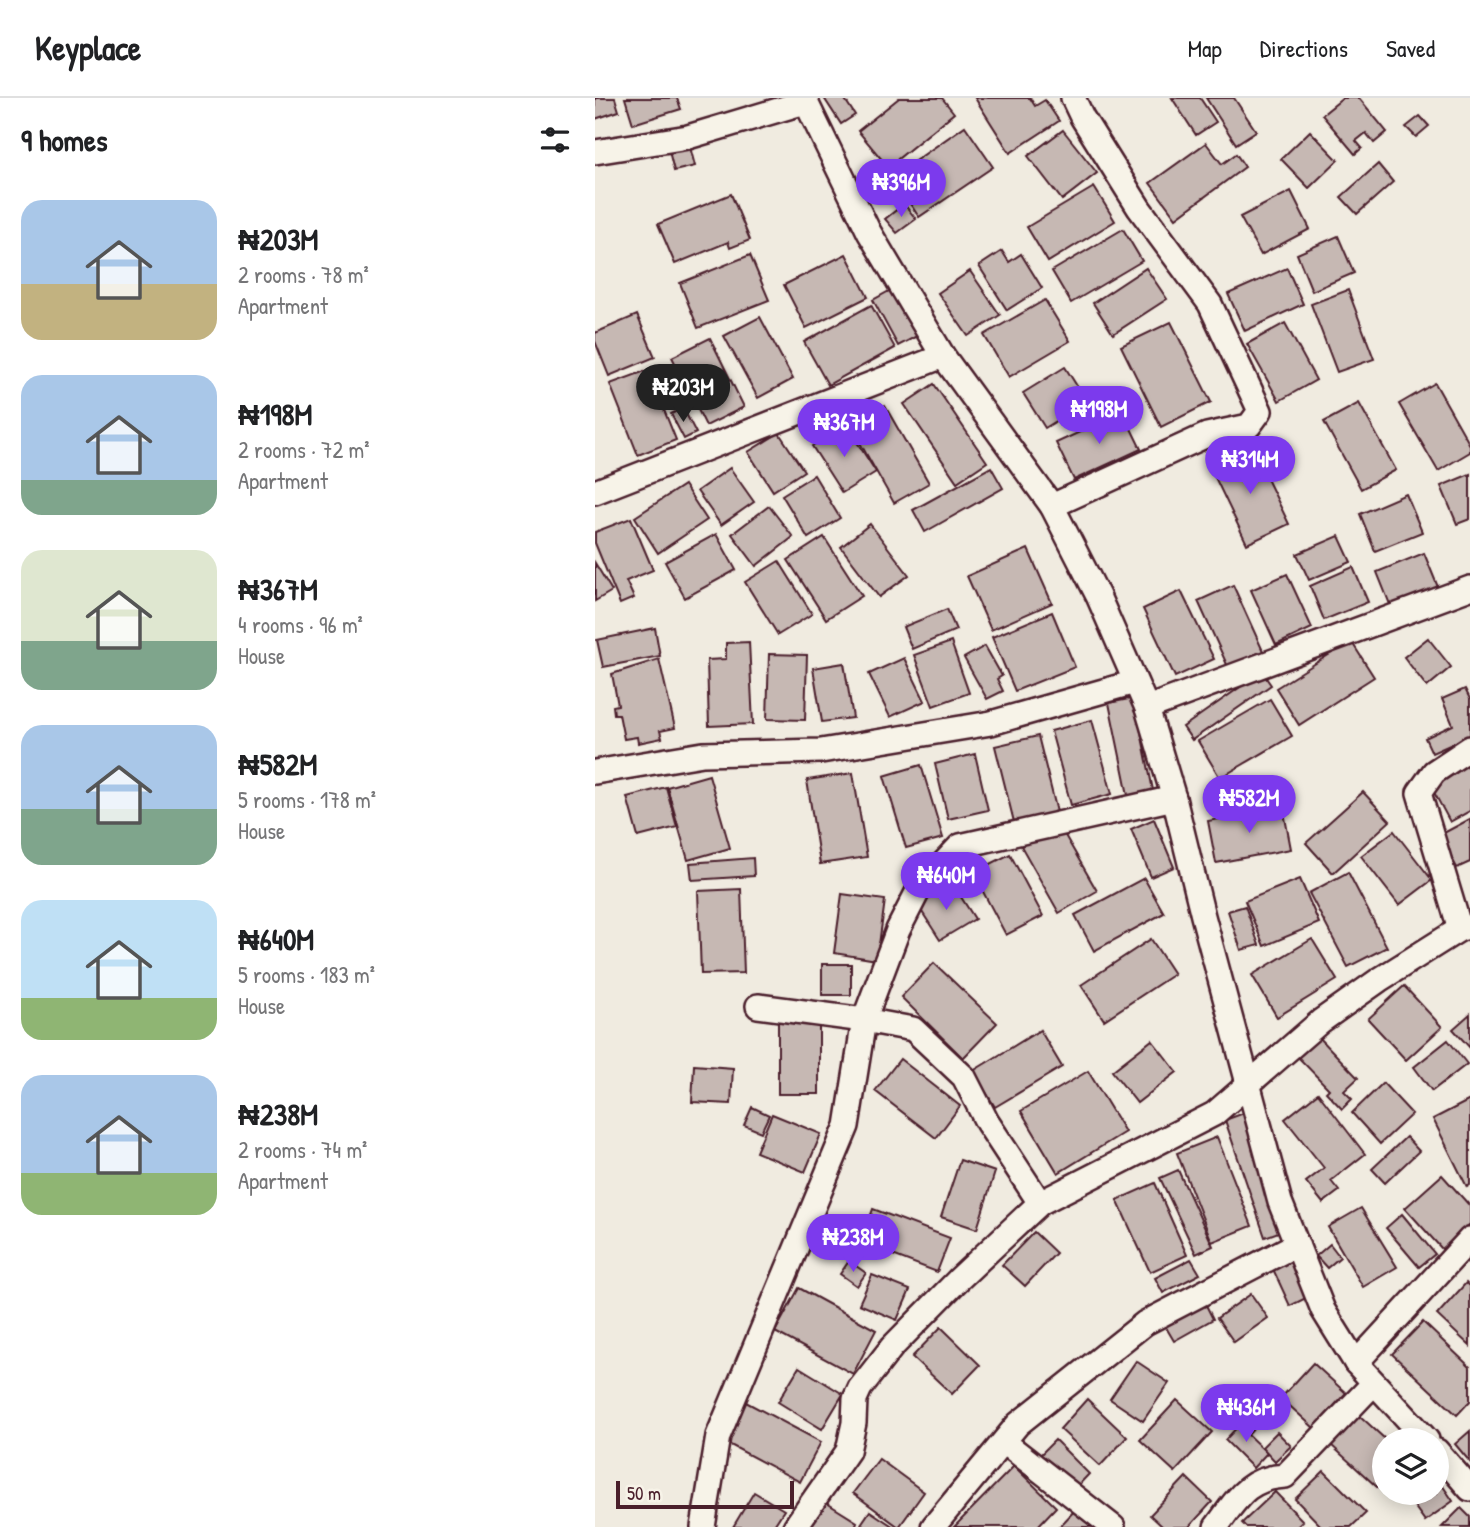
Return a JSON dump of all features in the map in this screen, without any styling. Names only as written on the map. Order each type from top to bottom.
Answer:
[{"type":"street","points":[[1052,506],[1207,435],[1249,426],[1260,411],[1210,304],[1139,208],[1073,98]]},
{"type":"street","points":[[595,152],[688,137],[804,100],[869,232],[943,356],[1052,506],[1098,596],[1147,708],[1174,798],[1280,1202],[1324,1310],[1356,1363],[1416,1428]]},
{"type":"street","points":[[595,492],[943,356]]},
{"type":"street","points":[[1147,708],[1470,588]]},
{"type":"street","points":[[595,772],[702,754],[821,751],[991,723],[1135,682]]},
{"type":"street","points":[[796,1527],[848,1451],[854,1423],[855,1399],[860,1388],[892,1347],[1040,1203],[1214,1114],[1321,1021],[1379,980],[1465,928],[1419,793],[1434,772],[1470,748]]},
{"type":"street","points":[[703,1527],[718,1436],[847,1126],[864,1020],[898,930],[919,889],[960,846],[1174,798]]},
{"type":"street","points":[[758,1006],[913,1029],[964,1077],[987,1122],[1040,1203]]},
{"type":"street","points":[[1356,1363],[1470,1240]]},
{"type":"street","points":[[933,1527],[1018,1424],[1145,1323],[1297,1244]]},
{"type":"street","points":[[1216,1527],[1251,1484],[1269,1477],[1285,1476],[1374,1383]]},
{"type":"street","points":[[1004,1442],[1113,1527]]},
{"type":"street","points":[[1449,1465],[1470,1489]]},
{"type":"building","points":[[595,98],[615,98],[619,111],[595,119]]},
{"type":"building","points":[[625,98],[677,98],[681,109],[633,124]]},
{"type":"building","points":[[824,98],[844,98],[855,115],[841,124]]},
{"type":"building","points":[[899,98],[942,98],[954,113],[888,167],[858,131]]},
{"type":"building","points":[[975,98],[1030,98],[1035,106],[1045,100],[1059,121],[1010,153]]},
{"type":"building","points":[[1172,98],[1200,98],[1216,122],[1196,135]]},
{"type":"building","points":[[1206,98],[1234,98],[1256,131],[1236,144]]},
{"type":"building","points":[[1343,98],[1359,98],[1387,132],[1374,143],[1366,133],[1356,141],[1362,148],[1355,154],[1322,115]]},
{"type":"building","points":[[1420,116],[1429,126],[1416,137],[1406,127]]},
{"type":"building","points":[[965,126],[993,167],[919,217],[892,177]]},
{"type":"building","points":[[1063,130],[1097,173],[1062,200],[1028,156]]},
{"type":"building","points":[[1310,131],[1338,160],[1309,188],[1281,159]]},
{"type":"building","points":[[1206,143],[1222,164],[1236,154],[1245,167],[1176,218],[1150,183]]},
{"type":"building","points":[[690,147],[695,166],[674,171],[669,151]]},
{"type":"building","points":[[1378,164],[1393,182],[1357,214],[1341,197]]},
{"type":"building","points":[[1094,187],[1115,221],[1048,262],[1027,227]]},
{"type":"building","points":[[1291,191],[1310,229],[1261,255],[1240,217]]},
{"type":"building","points":[[731,194],[750,240],[730,248],[728,242],[675,264],[658,224]]},
{"type":"building","points":[[904,204],[916,219],[897,233],[885,219]]},
{"type":"building","points":[[1123,229],[1142,261],[1071,303],[1052,271]]},
{"type":"building","points":[[1338,236],[1354,273],[1312,291],[1297,254]]},
{"type":"building","points":[[1002,251],[1009,262],[1021,254],[1042,288],[1007,310],[979,266]]},
{"type":"building","points":[[846,254],[868,297],[806,328],[784,285]]},
{"type":"building","points":[[750,255],[769,300],[698,328],[680,283]]},
{"type":"building","points":[[1146,268],[1167,299],[1113,334],[1093,303]]},
{"type":"building","points":[[1287,268],[1303,304],[1245,331],[1228,294]]},
{"type":"building","points":[[970,271],[1000,315],[968,336],[938,293]]},
{"type":"building","points":[[891,290],[917,336],[898,346],[873,300]]},
{"type":"building","points":[[1348,290],[1374,359],[1337,372],[1311,304]]},
{"type":"building","points":[[1045,300],[1070,341],[1009,377],[984,335]]},
{"type":"building","points":[[871,305],[895,348],[828,385],[804,342]]},
{"type":"building","points":[[637,315],[655,357],[609,376],[595,341],[595,333]]},
{"type":"building","points":[[760,317],[793,379],[758,398],[724,336]]},
{"type":"building","points":[[1171,322],[1211,402],[1161,427],[1121,346]]},
{"type":"building","points":[[1285,323],[1316,380],[1279,401],[1247,344]]},
{"type":"building","points":[[710,338],[744,407],[706,426],[672,357]]},
{"type":"building","points":[[1065,367],[1087,402],[1045,428],[1023,393]]},
{"type":"building","points":[[648,370],[676,440],[638,455],[610,384]]},
{"type":"building","points":[[1435,383],[1470,445],[1470,452],[1438,471],[1399,404]]},
{"type":"building","points":[[934,384],[987,462],[957,482],[904,404]]},
{"type":"building","points":[[1359,403],[1396,470],[1361,489],[1324,422]]},
{"type":"building","points":[[885,406],[929,483],[894,503],[850,425]]},
{"type":"building","points":[[683,408],[696,433],[684,439],[671,414]]},
{"type":"building","points":[[1123,412],[1141,449],[1074,480],[1056,443]]},
{"type":"building","points":[[846,425],[876,472],[842,493],[812,446]]},
{"type":"building","points":[[779,433],[804,471],[773,491],[748,452]]},
{"type":"building","points":[[1252,448],[1289,524],[1247,544],[1211,469]]},
{"type":"building","points":[[991,467],[1003,488],[925,532],[913,510]]},
{"type":"building","points":[[730,468],[754,502],[721,525],[697,491]]},
{"type":"building","points":[[1470,474],[1470,519],[1457,524],[1441,486]]},
{"type":"building","points":[[814,475],[840,518],[808,538],[782,495]]},
{"type":"building","points":[[684,485],[707,520],[658,553],[635,517]]},
{"type":"building","points":[[1406,494],[1422,532],[1375,551],[1360,514]]},
{"type":"building","points":[[769,506],[793,537],[756,566],[732,534]]},
{"type":"building","points":[[631,518],[653,570],[626,581],[634,598],[620,604],[595,543],[595,532]]},
{"type":"building","points":[[870,524],[909,575],[879,597],[841,547]]},
{"type":"building","points":[[716,534],[736,570],[685,598],[665,562]]},
{"type":"building","points":[[1339,536],[1351,562],[1309,580],[1297,554]]},
{"type":"building","points":[[824,537],[862,596],[826,619],[788,560]]},
{"type":"building","points":[[1028,549],[1052,603],[991,630],[967,576]]},
{"type":"building","points":[[1424,553],[1440,592],[1393,612],[1377,572]]},
{"type":"building","points":[[779,561],[812,614],[778,635],[745,582]]},
{"type":"building","points":[[595,563],[612,591],[595,601]]},
{"type":"building","points":[[1353,567],[1368,602],[1324,620],[1310,586]]},
{"type":"building","points":[[1287,574],[1312,628],[1276,645],[1251,590]]},
{"type":"building","points":[[1233,585],[1263,651],[1228,667],[1198,601]]},
{"type":"building","points":[[1181,591],[1214,659],[1175,677],[1143,609]]},
{"type":"building","points":[[947,609],[956,630],[912,649],[903,627]]},
{"type":"building","points":[[1052,612],[1075,667],[1015,691],[992,637]]},
{"type":"building","points":[[655,628],[660,656],[603,667],[597,640]]},
{"type":"building","points":[[1428,638],[1451,667],[1427,687],[1404,657]]},
{"type":"building","points":[[1351,641],[1374,677],[1299,725],[1276,688]]},
{"type":"building","points":[[749,642],[753,724],[709,726],[707,660],[726,659],[726,643]]},
{"type":"building","points":[[951,642],[969,693],[933,706],[914,655]]},
{"type":"building","points":[[985,646],[1002,676],[997,679],[1003,691],[987,699],[964,658]]},
{"type":"building","points":[[769,654],[807,655],[805,720],[767,719]]},
{"type":"building","points":[[904,658],[925,701],[890,717],[869,674]]},
{"type":"building","points":[[659,659],[675,728],[660,731],[662,738],[638,743],[637,737],[624,739],[619,714],[614,714],[613,706],[618,705],[612,674]]},
{"type":"building","points":[[844,663],[853,718],[822,722],[813,668]]},
{"type":"building","points":[[1262,672],[1271,685],[1192,740],[1183,727]]},
{"type":"building","points":[[1465,689],[1470,699],[1470,736],[1432,753],[1425,738],[1453,725],[1442,699]]},
{"type":"building","points":[[1134,698],[1154,795],[1129,800],[1109,703]]},
{"type":"building","points":[[1270,699],[1292,736],[1220,778],[1198,741]]},
{"type":"building","points":[[1092,720],[1112,794],[1071,805],[1051,731]]},
{"type":"building","points":[[1038,736],[1059,820],[1016,830],[995,746]]},
{"type":"building","points":[[975,754],[988,810],[948,819],[935,764]]},
{"type":"building","points":[[1470,764],[1470,811],[1450,822],[1430,785]]},
{"type":"building","points":[[921,765],[943,838],[906,848],[884,776]]},
{"type":"building","points":[[853,773],[867,857],[820,864],[807,780]]},
{"type":"building","points":[[709,775],[730,848],[688,860],[667,787]]},
{"type":"building","points":[[666,787],[677,827],[638,837],[627,797]]},
{"type":"building","points":[[1363,792],[1390,821],[1333,873],[1306,843]]},
{"type":"building","points":[[1283,807],[1291,849],[1216,863],[1208,821]]},
{"type":"building","points":[[1154,819],[1174,867],[1151,877],[1131,829]]},
{"type":"building","points":[[1470,819],[1470,862],[1457,868],[1440,835]]},
{"type":"building","points":[[1059,825],[1097,891],[1059,913],[1021,846]]},
{"type":"building","points":[[1394,831],[1432,880],[1399,905],[1361,856]]},
{"type":"building","points":[[1010,854],[1043,916],[1006,935],[973,873]]},
{"type":"building","points":[[753,858],[754,876],[692,880],[690,863]]},
{"type":"building","points":[[1348,872],[1387,947],[1348,967],[1309,893]]},
{"type":"building","points":[[1144,878],[1164,913],[1094,951],[1075,915]]},
{"type":"building","points":[[1300,879],[1319,923],[1264,946],[1245,901]]},
{"type":"building","points":[[952,883],[975,919],[940,940],[917,904]]},
{"type":"building","points":[[741,889],[744,973],[701,974],[698,891]]},
{"type":"building","points":[[842,894],[885,900],[877,960],[834,953]]},
{"type":"building","points":[[1245,906],[1259,945],[1241,950],[1228,911]]},
{"type":"building","points":[[1151,939],[1174,974],[1104,1020],[1081,985]]},
{"type":"building","points":[[1312,939],[1337,980],[1277,1017],[1252,975]]},
{"type":"building","points":[[934,963],[997,1023],[963,1058],[901,997]]},
{"type":"building","points":[[822,964],[851,964],[851,995],[822,995]]},
{"type":"building","points":[[1404,986],[1442,1027],[1406,1060],[1368,1019]]},
{"type":"building","points":[[1470,1014],[1470,1048],[1453,1029]]},
{"type":"building","points":[[778,1020],[819,1020],[819,1094],[778,1094]]},
{"type":"building","points":[[1040,1030],[1062,1067],[995,1107],[973,1071]]},
{"type":"building","points":[[1316,1034],[1358,1078],[1344,1091],[1352,1099],[1342,1109],[1326,1092],[1329,1089],[1295,1054]]},
{"type":"building","points":[[1152,1040],[1177,1072],[1137,1103],[1112,1071]]},
{"type":"building","points":[[1448,1040],[1467,1064],[1432,1091],[1414,1067]]},
{"type":"building","points":[[900,1059],[960,1106],[936,1138],[875,1091]]},
{"type":"building","points":[[694,1065],[733,1068],[731,1104],[692,1102]]},
{"type":"building","points":[[1088,1071],[1125,1132],[1058,1173],[1021,1111]]},
{"type":"building","points":[[1383,1083],[1412,1114],[1380,1144],[1352,1113]]},
{"type":"building","points":[[1318,1093],[1365,1154],[1331,1181],[1339,1191],[1323,1203],[1306,1182],[1324,1168],[1285,1119]]},
{"type":"building","points":[[1470,1100],[1470,1185],[1467,1187],[1433,1119]]},
{"type":"building","points":[[752,1107],[769,1115],[761,1132],[744,1125]]},
{"type":"building","points":[[1244,1113],[1284,1230],[1265,1237],[1225,1120]]},
{"type":"building","points":[[772,1114],[821,1134],[805,1172],[756,1152]]},
{"type":"building","points":[[1217,1137],[1252,1226],[1212,1242],[1177,1153]]},
{"type":"building","points":[[1406,1137],[1419,1151],[1385,1183],[1372,1169]]},
{"type":"building","points":[[960,1160],[995,1172],[977,1229],[941,1217]]},
{"type":"building","points":[[1178,1170],[1213,1246],[1196,1254],[1160,1178]]},
{"type":"building","points":[[1442,1175],[1470,1206],[1470,1224],[1442,1249],[1405,1208]]},
{"type":"building","points":[[1155,1183],[1187,1255],[1150,1272],[1117,1200]]},
{"type":"building","points":[[1361,1208],[1397,1267],[1363,1287],[1328,1227]]},
{"type":"building","points":[[873,1209],[950,1238],[937,1272],[861,1243]]},
{"type":"building","points":[[1402,1214],[1435,1254],[1419,1267],[1386,1228]]},
{"type":"building","points":[[1034,1232],[1056,1253],[1025,1286],[1002,1265]]},
{"type":"building","points":[[1330,1244],[1340,1257],[1327,1268],[1316,1256]]},
{"type":"building","points":[[1191,1259],[1200,1274],[1163,1293],[1155,1278]]},
{"type":"building","points":[[849,1261],[866,1273],[857,1286],[840,1274]]},
{"type":"building","points":[[1291,1261],[1308,1297],[1290,1306],[1273,1269]]},
{"type":"building","points":[[872,1275],[910,1290],[897,1320],[859,1304]]},
{"type":"building","points":[[1466,1283],[1470,1287],[1470,1346],[1437,1315]]},
{"type":"building","points":[[799,1288],[876,1330],[853,1374],[775,1332]]},
{"type":"building","points":[[1251,1294],[1268,1318],[1234,1342],[1217,1318]]},
{"type":"building","points":[[1204,1301],[1213,1319],[1174,1341],[1164,1324]]},
{"type":"building","points":[[1423,1322],[1470,1367],[1470,1401],[1457,1415],[1392,1354]]},
{"type":"building","points":[[941,1327],[980,1365],[952,1394],[912,1357]]},
{"type":"building","points":[[1136,1361],[1169,1383],[1143,1421],[1110,1399]]},
{"type":"building","points":[[1313,1363],[1346,1393],[1314,1428],[1281,1398]]},
{"type":"building","points":[[799,1367],[843,1394],[822,1429],[778,1402]]},
{"type":"building","points":[[1269,1397],[1278,1407],[1261,1422],[1252,1412]]},
{"type":"building","points":[[1087,1399],[1127,1437],[1100,1466],[1060,1429]]},
{"type":"building","points":[[742,1400],[821,1442],[800,1482],[721,1440]]},
{"type":"building","points":[[1177,1400],[1212,1432],[1175,1472],[1140,1440]]},
{"type":"building","points":[[1359,1415],[1373,1428],[1372,1482],[1331,1445]]},
{"type":"building","points":[[1246,1418],[1255,1427],[1248,1435],[1267,1453],[1253,1468],[1225,1440]]},
{"type":"building","points":[[1470,1431],[1470,1462],[1455,1444]]},
{"type":"building","points":[[1277,1432],[1291,1446],[1275,1461],[1262,1447]]},
{"type":"building","points":[[1055,1440],[1089,1474],[1072,1492],[1037,1458]]},
{"type":"building","points":[[879,1459],[924,1492],[899,1527],[853,1493]]},
{"type":"building","points":[[1014,1466],[1056,1507],[1037,1527],[954,1527]]},
{"type":"building","points":[[1324,1471],[1366,1513],[1351,1527],[1322,1527],[1295,1499]]},
{"type":"building","points":[[1186,1477],[1212,1502],[1189,1527],[1163,1527],[1150,1515]]},
{"type":"building","points":[[754,1492],[784,1510],[773,1527],[733,1527]]},
{"type":"building","points":[[1275,1492],[1303,1521],[1297,1527],[1246,1527],[1242,1523]]},
{"type":"building","points":[[822,1500],[857,1522],[855,1527],[805,1527]]},
{"type":"building","points":[[1413,1505],[1447,1505],[1425,1521]]},
{"type":"building","points":[[1078,1507],[1100,1527],[1059,1527]]},
{"type":"building","points":[[1461,1508],[1470,1517],[1470,1527],[1442,1527]]},
{"type":"building","points":[[870,1511],[894,1527],[865,1527],[861,1524]]}]
